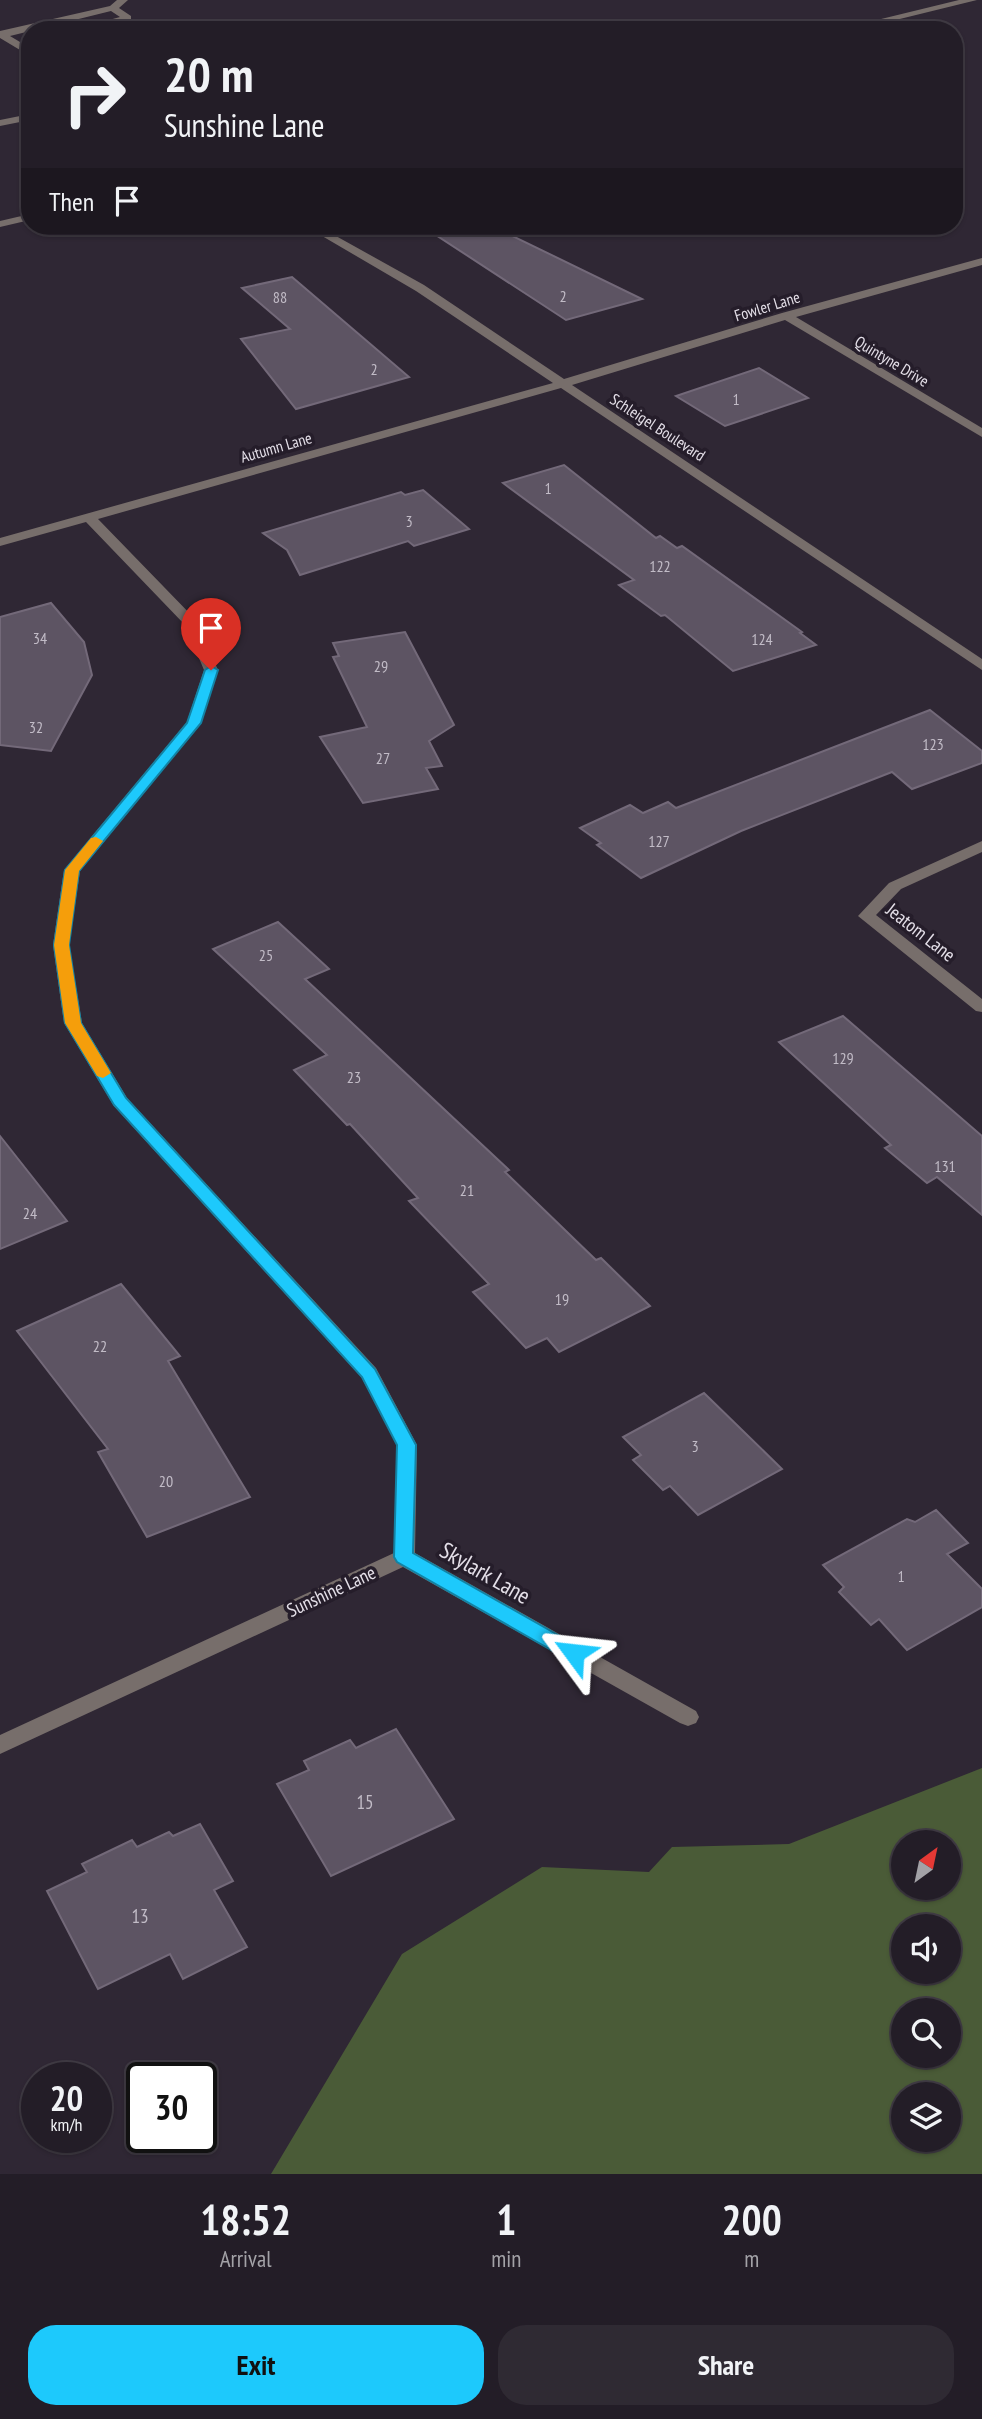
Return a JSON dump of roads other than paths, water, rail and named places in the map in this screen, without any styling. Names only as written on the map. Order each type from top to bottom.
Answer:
[{"type":"street","points":[[59,21],[113,8],[123,0]]},
{"type":"street","points":[[880,21],[972,0]]},
{"type":"street","points":[[113,8],[128,18],[115,21]]},
{"type":"street","points":[[1,35],[21,30]]},
{"type":"street","points":[[1,35],[21,47]]},
{"type":"street","points":[[16,44],[21,43]]},
{"type":"street","points":[[0,123],[21,119]]},
{"type":"street","points":[[0,224],[21,219]]},
{"type":"street","name":"Schleigel Boulevard","points":[[326,235],[420,288],[982,666]]},
{"type":"street","name":"Fowler Lane","points":[[562,384],[786,316],[982,261]]},
{"type":"street","name":"Quintyne Drive","points":[[786,316],[982,433]]},
{"type":"street","name":"Autumn Lane","points":[[0,542],[562,384]]},
{"type":"street","points":[[90,517],[191,623],[211,670],[194,723],[72,870],[61,945],[73,1023],[120,1102],[369,1373],[407,1445],[404,1557]]},
{"type":"street","name":"Jeatom Lane","points":[[982,846],[895,886],[866,916],[982,1007]]},
{"type":"street","name":"Skylark Lane","points":[[404,1557],[688,1717]]},
{"type":"street","name":"Sunshine Lane","points":[[0,1745],[404,1557]]}]
